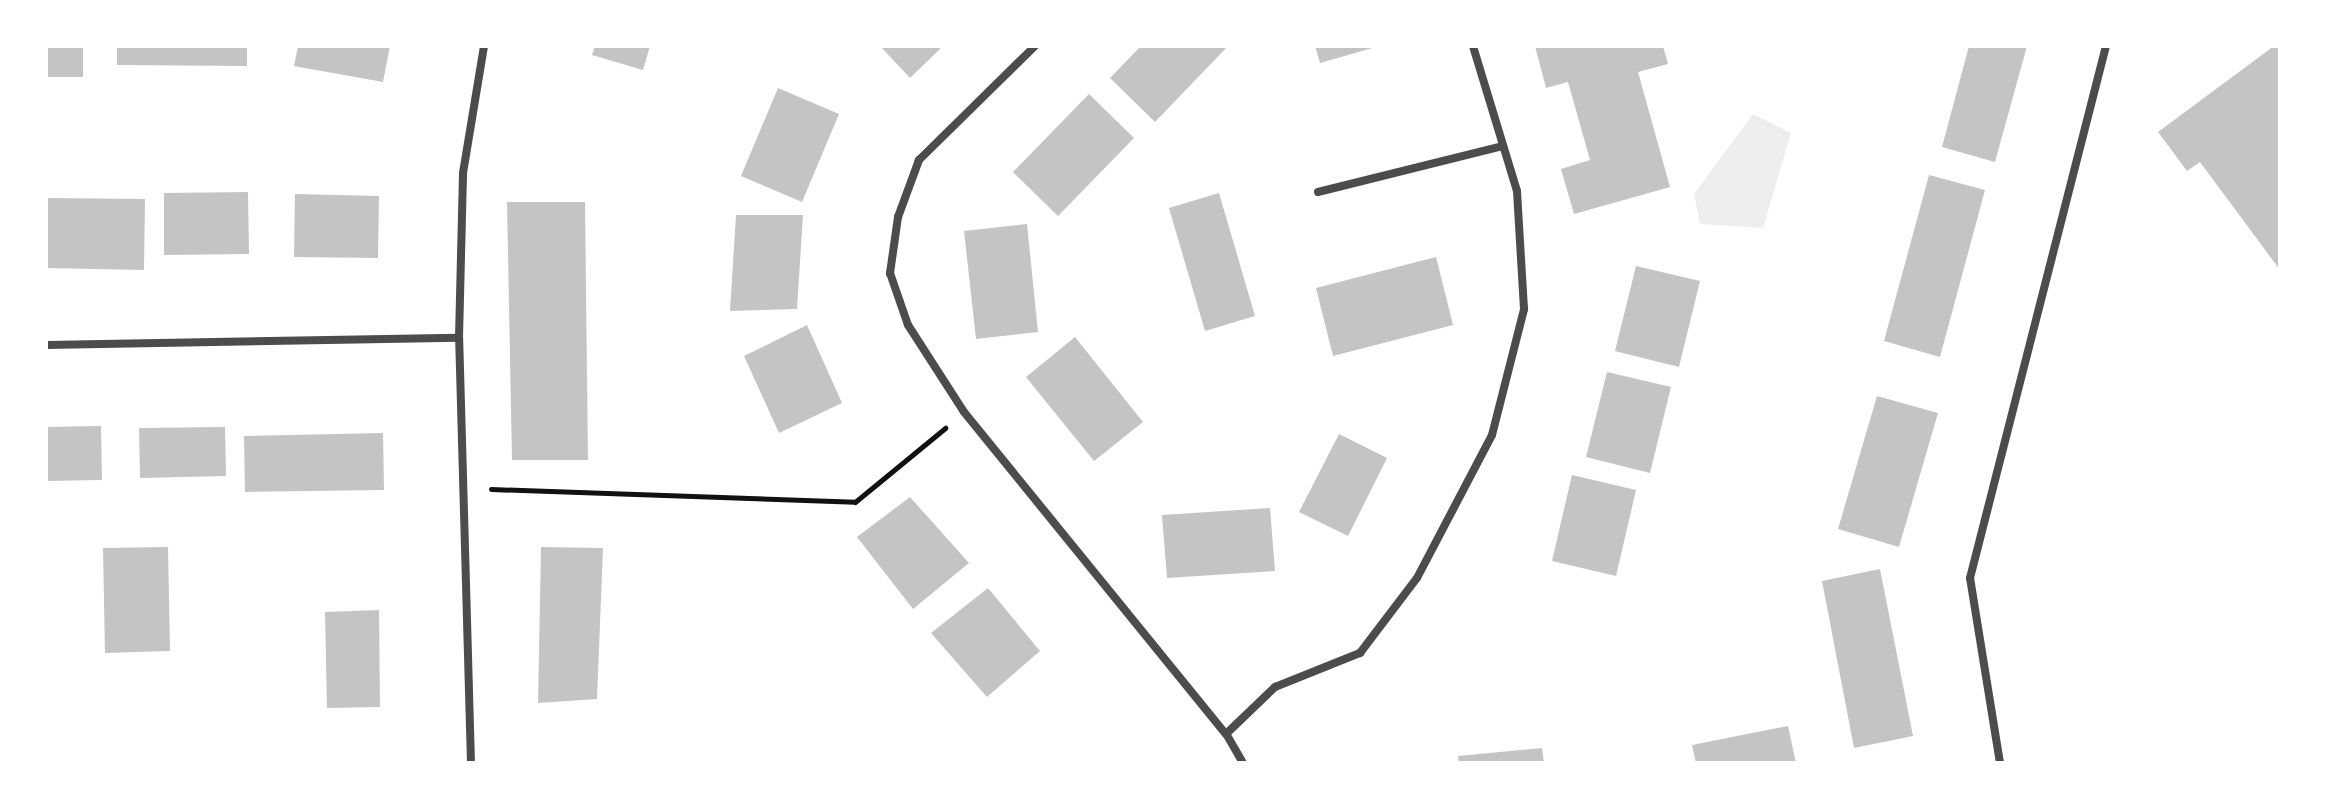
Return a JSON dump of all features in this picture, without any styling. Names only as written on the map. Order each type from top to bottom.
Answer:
[{"type":"street","points":[[471,763],[466,489],[459,338],[463,173],[484,46]]},
{"type":"street","points":[[1035,46],[919,160],[898,217],[890,273],[908,325],[964,412],[1226,734],[1243,763]]},
{"type":"street","points":[[1226,734],[1275,687],[1360,653],[1417,578],[1492,435],[1524,309],[1517,191],[1473,46]]},
{"type":"street","points":[[2000,763],[1970,578],[2106,46]]},
{"type":"street","points":[[1318,192],[1502,146]]},
{"type":"street","points":[[46,345],[459,338]]},
{"type":"path","points":[[466,489],[855,502],[964,412]]},
{"type":"shaded area","points":[[1753,114],[1791,133],[1763,228],[1700,224],[1694,194]]},
{"type":"building","points":[[46,46],[83,46],[83,77],[46,77]]},
{"type":"building","points":[[117,46],[247,46],[247,66],[117,65]]},
{"type":"building","points":[[298,46],[390,46],[383,82],[294,66]]},
{"type":"building","points":[[595,46],[650,46],[643,70],[592,55]]},
{"type":"building","points":[[880,46],[943,46],[910,78]]},
{"type":"building","points":[[1141,46],[1228,46],[1155,122],[1110,78]]},
{"type":"building","points":[[1315,46],[1376,46],[1376,47],[1320,63]]},
{"type":"building","points":[[1535,46],[1663,46],[1668,64],[1638,72],[1670,187],[1574,214],[1561,169],[1590,160],[1568,82],[1546,88]]},
{"type":"building","points":[[1969,46],[2027,46],[1995,162],[1942,147]]},
{"type":"building","points":[[2274,46],[2280,46],[2280,270],[2200,162],[2187,171],[2158,132]]},
{"type":"building","points":[[778,88],[839,114],[802,202],[741,176]]},
{"type":"building","points":[[1089,94],[1134,138],[1058,216],[1013,172]]},
{"type":"building","points":[[1929,175],[1985,190],[1940,357],[1884,341]]},
{"type":"building","points":[[248,192],[249,254],[164,255],[164,193]]},
{"type":"building","points":[[1219,193],[1255,316],[1205,331],[1169,208]]},
{"type":"building","points":[[295,194],[379,196],[378,258],[294,257]]},
{"type":"building","points":[[46,198],[145,199],[144,270],[46,268]]},
{"type":"building","points":[[507,202],[585,202],[588,460],[512,460]]},
{"type":"building","points":[[736,215],[803,215],[797,309],[730,311]]},
{"type":"building","points":[[1027,224],[1038,332],[976,339],[964,231]]},
{"type":"building","points":[[1436,257],[1453,325],[1333,356],[1316,288]]},
{"type":"building","points":[[1636,266],[1700,281],[1679,367],[1615,351]]},
{"type":"building","points":[[807,325],[842,403],[779,433],[744,356]]},
{"type":"building","points":[[1075,337],[1143,422],[1094,461],[1026,377]]},
{"type":"building","points":[[1607,372],[1671,387],[1650,473],[1586,457]]},
{"type":"building","points":[[1877,396],[1938,413],[1899,547],[1838,529]]},
{"type":"building","points":[[101,426],[102,480],[46,481],[46,427]]},
{"type":"building","points":[[225,427],[226,476],[140,478],[139,428]]},
{"type":"building","points":[[383,433],[384,490],[245,492],[244,436]]},
{"type":"building","points":[[1339,434],[1387,458],[1348,536],[1299,512]]},
{"type":"building","points":[[1572,475],[1636,490],[1616,576],[1552,561]]},
{"type":"building","points":[[910,497],[969,563],[913,609],[857,537]]},
{"type":"building","points":[[1270,508],[1275,571],[1167,578],[1162,515]]},
{"type":"building","points":[[168,547],[170,651],[105,653],[103,548]]},
{"type":"building","points":[[541,547],[603,548],[597,699],[538,703]]},
{"type":"building","points":[[1880,569],[1913,736],[1854,748],[1822,581]]},
{"type":"building","points":[[988,588],[1040,651],[987,697],[931,633]]},
{"type":"building","points":[[379,610],[380,707],[327,708],[325,612]]},
{"type":"building","points":[[1788,726],[1796,763],[1696,763],[1692,745]]},
{"type":"building","points":[[1542,748],[1544,763],[1459,763],[1458,756]]}]
